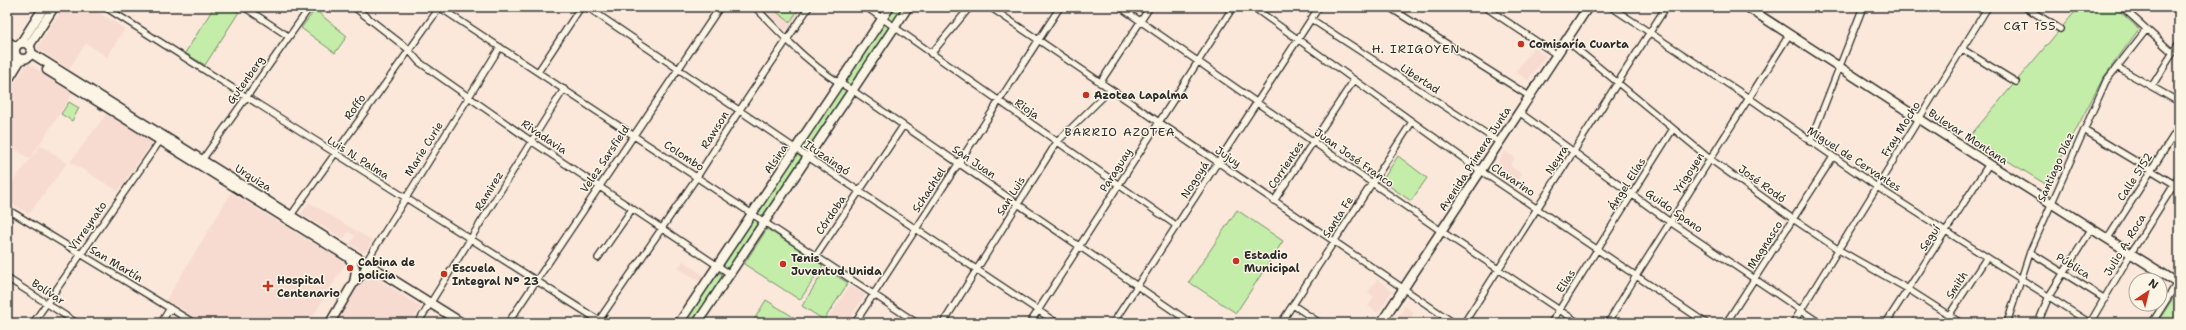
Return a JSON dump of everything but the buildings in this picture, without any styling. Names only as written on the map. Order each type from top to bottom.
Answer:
[{"type":"main road","points":[[7,82],[45,11],[54,7]]},
{"type":"main road","name":"Alsina","points":[[679,323],[890,7]]},
{"type":"main road","points":[[697,323],[908,7]]},
{"type":"main road","name":"Avenida Primera Junta","points":[[1381,323],[1586,8]]},
{"type":"main road","name":"Bulevar Montana","points":[[1749,8],[1989,164],[2178,282]]},
{"type":"main road","points":[[7,41],[23,52]]},
{"type":"main road","points":[[7,68],[23,52]]},
{"type":"main road","name":"Urquiza","points":[[23,52],[160,141],[201,162]]},
{"type":"main road","name":"Urquiza","points":[[23,52],[290,218],[348,257],[354,264],[357,272],[354,282]]},
{"type":"main road","name":"Urquiza","points":[[290,218],[366,262],[462,323]]},
{"type":"main road","points":[[331,322],[354,282],[363,273],[366,262]]},
{"type":"street","name":"Luis N. Palma","points":[[104,7],[599,322]]},
{"type":"street","points":[[244,7],[288,36]]},
{"type":"street","name":"Gutenberg","points":[[201,162],[288,36],[310,7]]},
{"type":"street","name":"Rivadavia","points":[[354,7],[408,50],[419,62],[531,142],[730,274]]},
{"type":"street","name":"Roffo","points":[[290,218],[334,154],[440,7]]},
{"type":"street","name":"Colombo","points":[[440,7],[917,323]]},
{"type":"street","points":[[538,72],[581,7]]},
{"type":"street","name":"Ituzaingó","points":[[587,7],[859,192],[1057,323]]},
{"type":"street","name":"Velez Sarsfield","points":[[508,323],[720,7]]},
{"type":"street","name":"San Juan","points":[[755,7],[787,40],[839,84],[852,90],[958,164],[1080,245],[1191,323]]},
{"type":"street","name":"Rawson","points":[[599,322],[809,7]]},
{"type":"street","name":"Rioja","points":[[866,7],[1177,226]]},
{"type":"street","points":[[931,54],[970,7]]},
{"type":"street","name":"Jujuy","points":[[990,7],[1403,290],[1454,323]]},
{"type":"street","name":"Schachtel","points":[[855,323],[1060,7]]},
{"type":"street","name":"Juan José Franco","points":[[1120,7],[1441,231],[1579,323]]},
{"type":"street","points":[[1100,82],[1150,7]]},
{"type":"street","name":"Paraguay","points":[[1030,323],[1233,7]]},
{"type":"street","name":"Clavarino","points":[[1253,7],[1481,171],[1706,323]]},
{"type":"street","name":"Nogoyá","points":[[1113,323],[1319,7]]},
{"type":"street","points":[[1389,7],[1529,96]]},
{"type":"street","points":[[1485,7],[1556,55]]},
{"type":"street","name":"Miguel de Cervantes","points":[[1610,7],[1749,98],[1810,142],[1877,187],[1947,230],[2090,323]]},
{"type":"street","name":"Neyra","points":[[1464,323],[1666,7]]},
{"type":"street","points":[[1810,142],[1862,7]]},
{"type":"street","name":"Fray Mocho","points":[[1793,323],[1988,7]]},
{"type":"street","points":[[2025,7],[2060,29]]},
{"type":"street","points":[[2122,7],[2173,53]]},
{"type":"street","name":"Libertad","points":[[1311,19],[1499,142]]},
{"type":"street","name":"Santiago Díaz","points":[[2007,323],[2030,252],[2106,81],[2146,30]]},
{"type":"street","name":"Yrigoyen","points":[[1608,323],[1636,276],[1789,35]]},
{"type":"street","name":"José Rodó","points":[[1566,40],[1617,84],[1710,159],[1793,219],[1839,250],[1908,289],[1961,323]]},
{"type":"street","points":[[2152,86],[2179,43]]},
{"type":"street","name":"Marie Curie","points":[[366,262],[500,47]]},
{"type":"street","points":[[1962,49],[2016,82]]},
{"type":"street","points":[[2117,67],[2179,102]]},
{"type":"street","name":"Corrientes","points":[[1274,201],[1354,80]]},
{"type":"street","name":"Ramirez","points":[[418,323],[564,89]]},
{"type":"street","name":"San Luis","points":[[943,323],[1057,142],[1110,90]]},
{"type":"street","name":"Guido Spano","points":[[1519,112],[1670,222],[1820,323]]},
{"type":"street","name":"Santa Fe","points":[[1281,323],[1412,122]]},
{"type":"street","name":"Córdoba","points":[[816,256],[903,126]]},
{"type":"street","name":"Calle 5152","points":[[2108,238],[2179,127]]},
{"type":"street","name":"Ángel Elías","points":[[1598,250],[1673,129]]},
{"type":"street","points":[[2084,130],[2177,186]]},
{"type":"street","name":"Virreynato","points":[[33,323],[160,141]]},
{"type":"street","name":"Magnasco","points":[[1726,323],[1833,157]]},
{"type":"street","name":"Seguí","points":[[1886,323],[1989,164]]},
{"type":"street","name":"Julio A. Roca","points":[[2090,323],[2131,253],[2177,186],[2179,177]]},
{"type":"street","name":"San Martín","points":[[7,209],[194,323]]},
{"type":"street","points":[[598,258],[632,209]]},
{"type":"street","points":[[2038,323],[2049,296],[2063,271],[2092,228]]},
{"type":"street","name":"Elias","points":[[1551,323],[1598,250]]},
{"type":"street","name":"Pública","points":[[2030,252],[2105,298]]},
{"type":"street","name":"Smith","points":[[1944,323],[1987,257]]},
{"type":"street","name":"Bolívar","points":[[7,278],[77,323]]},
{"type":"street","points":[[2152,323],[2178,282]]},
{"type":"street","points":[[1293,305],[1320,323]]},
{"type":"street","points":[[161,323],[170,308]]},
{"type":"shaded area","points":[[63,7],[90,7],[125,29],[107,57],[86,43],[69,69],[37,48]]},
{"type":"shaded area","points":[[763,7],[804,7],[788,29],[785,30]]},
{"type":"shaded area","points":[[1534,47],[1546,56],[1528,80],[1515,72]]},
{"type":"shaded area","points":[[28,63],[73,93],[30,159],[7,144],[7,95]]},
{"type":"shaded area","points":[[107,113],[153,141],[118,191],[70,162]]},
{"type":"shaded area","points":[[41,145],[67,163],[29,214],[7,201],[7,189]]},
{"type":"shaded area","points":[[1505,151],[1515,158],[1510,166],[1522,174],[1514,187],[1492,171]]},
{"type":"shaded area","name":"Hospital Centenario","points":[[231,193],[346,263],[309,323],[204,323],[166,300]]},
{"type":"shaded area","points":[[309,202],[373,241],[366,251],[363,252],[350,244],[355,236],[348,232],[344,239],[301,214]]},
{"type":"shaded area","points":[[683,261],[703,275],[699,281],[678,268]]},
{"type":"shaded area","points":[[367,272],[421,307],[411,323],[347,323],[337,317]]},
{"type":"shaded area","points":[[1377,279],[1392,291],[1378,313],[1368,306],[1374,297],[1368,292]]},
{"type":"shaded area","points":[[850,285],[865,295],[847,323],[825,323]]},
{"type":"shaded area","points":[[1405,306],[1414,312],[1408,323],[1400,323],[1396,320]]},
{"type":"green space","points":[[214,7],[228,7],[239,12],[205,65],[185,53]]},
{"type":"green space","points":[[770,7],[800,7],[790,22]]},
{"type":"green space","points":[[894,7],[903,7],[893,23],[886,18]]},
{"type":"green space","points":[[2079,7],[2115,7],[2139,29],[2103,78],[2047,185],[1969,137]]},
{"type":"green space","points":[[315,10],[347,36],[335,53],[301,28]]},
{"type":"green space","points":[[883,23],[889,27],[850,87],[844,83]]},
{"type":"green space","points":[[841,86],[848,90],[807,153],[800,148]]},
{"type":"green space","points":[[69,102],[79,108],[72,121],[61,114]]},
{"type":"green space","points":[[796,154],[803,159],[764,218],[757,213]]},
{"type":"green space","points":[[1398,156],[1427,178],[1411,201],[1382,181]]},
{"type":"green space","name":"Estadio Municipal","points":[[1237,210],[1283,241],[1236,313],[1189,282]]},
{"type":"green space","points":[[753,218],[760,223],[729,270],[723,266]]},
{"type":"green space","name":"Tenis Juventud Unida","points":[[767,229],[823,265],[800,300],[744,264]]},
{"type":"green space","points":[[825,269],[848,283],[824,320],[802,306]]},
{"type":"green space","points":[[718,272],[725,276],[693,323],[684,323]]},
{"type":"green space","points":[[2179,293],[2179,323],[2157,323],[2164,312],[2168,312],[2168,306],[2175,295]]},
{"type":"green space","points":[[766,300],[803,323],[752,323]]},
{"type":"place","name":"Comisaría Cuarta","points":[[1521,44]]},
{"type":"place","name":"Azotea Lapalma","points":[[1086,95]]},
{"type":"place","name":"Estadio Municipal","points":[[1236,261]]},
{"type":"place","name":"Tenis Juventud Unida","points":[[783,264]]},
{"type":"place","name":"Cabina de policia","points":[[350,268]]},
{"type":"place","name":"Escuela Integral N° 23","points":[[444,274]]},
{"type":"place","name":"Hospital Centenario","points":[[268,286]]},
{"type":"district","name":"CGT 155","points":[[2030,26]]},
{"type":"district","name":"H. IRIGOYEN","points":[[1416,49]]},
{"type":"district","name":"BARRIO AZOTEA","points":[[1120,132]]}]
